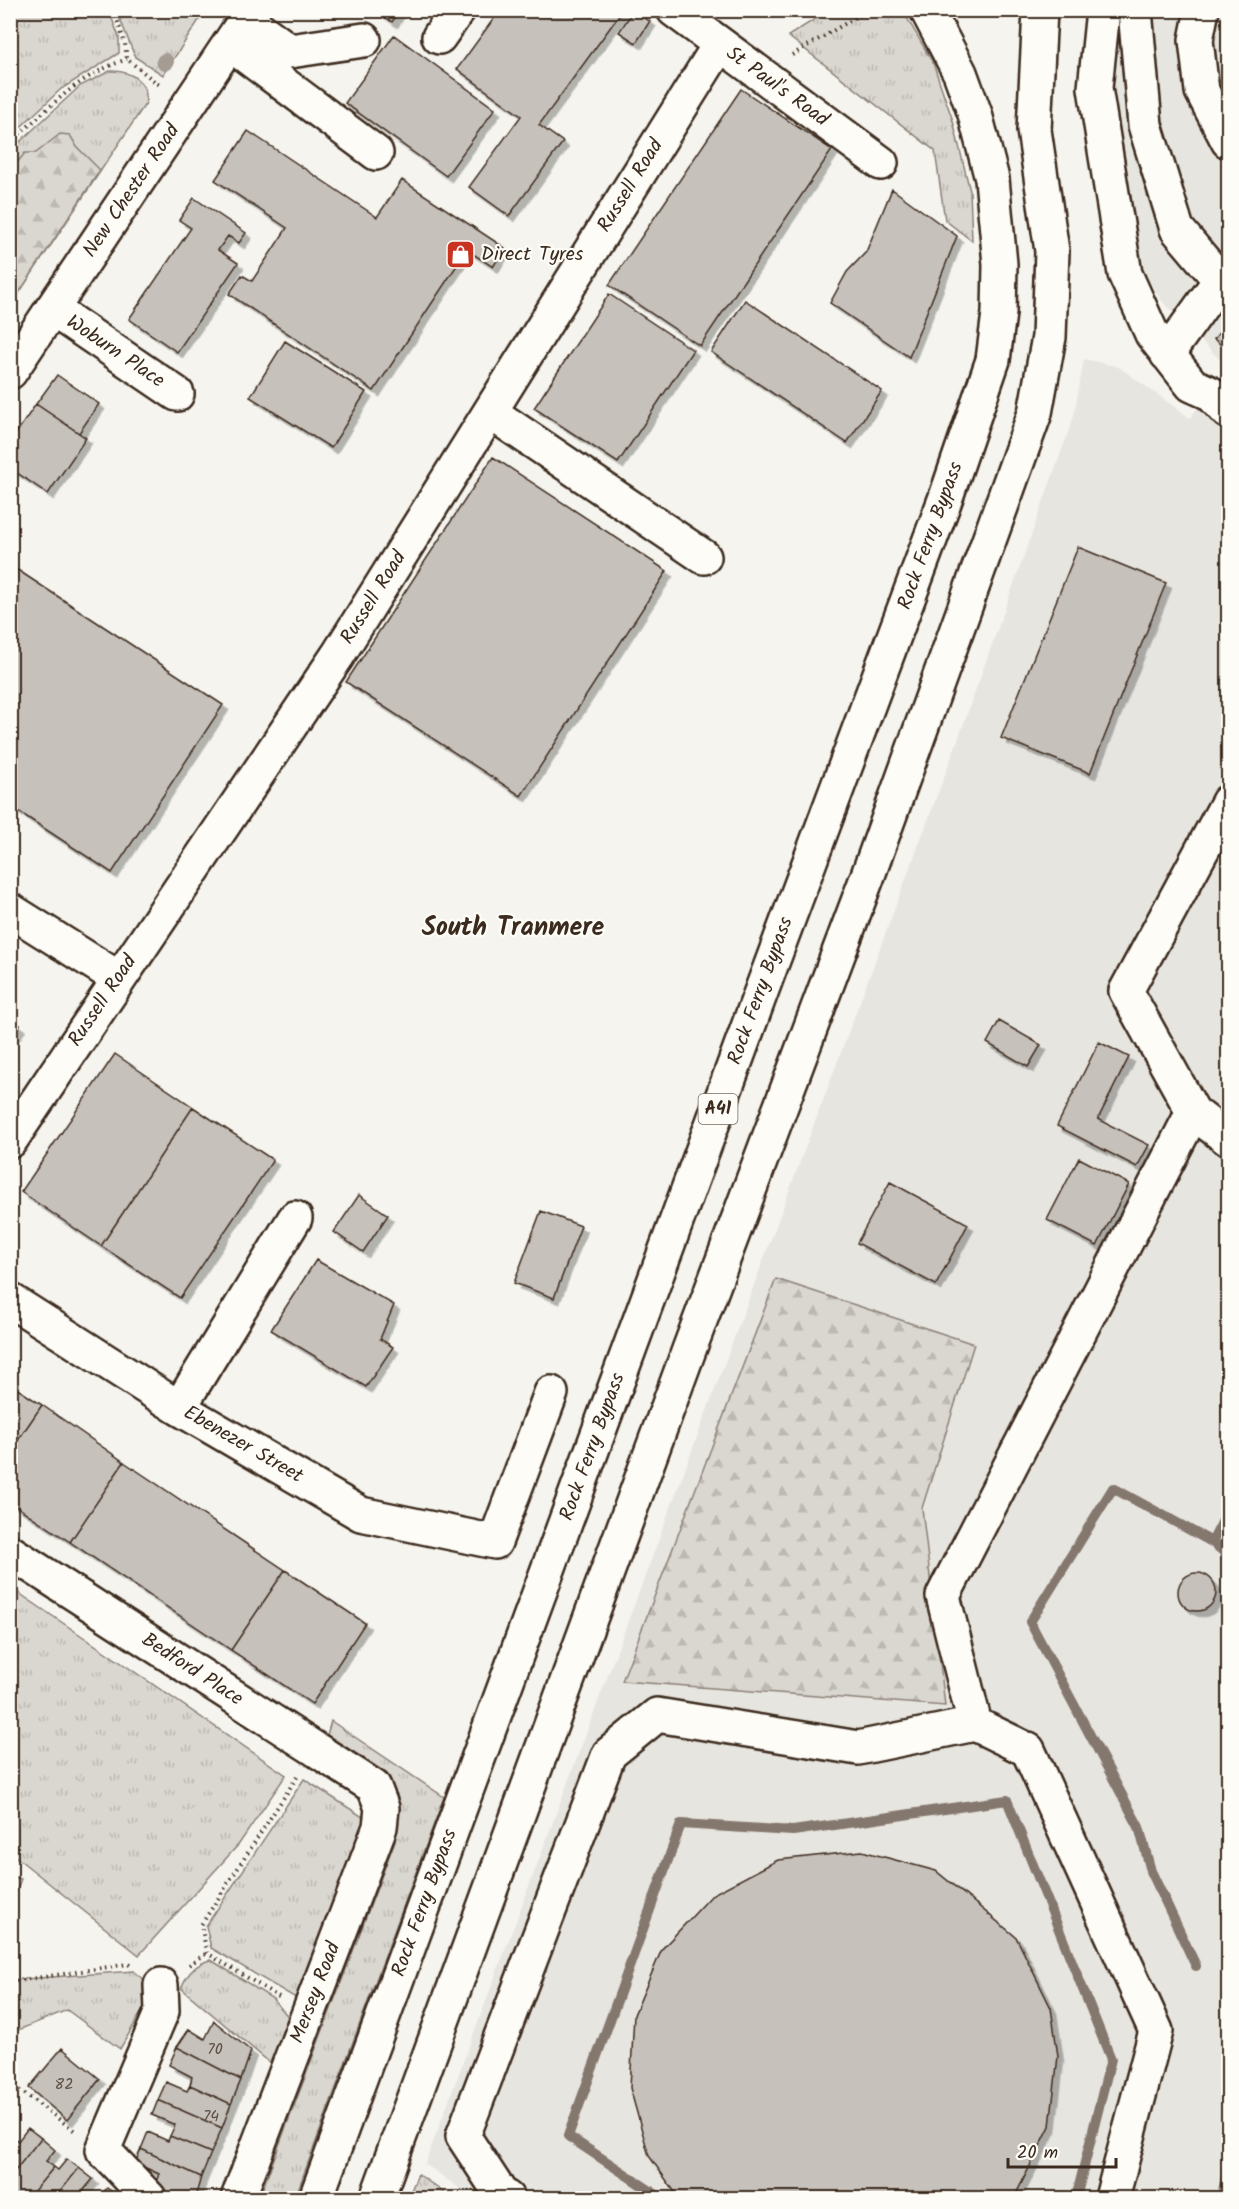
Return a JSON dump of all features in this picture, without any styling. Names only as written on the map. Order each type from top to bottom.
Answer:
[{"type":"main road","points":[[439,37],[458,10]]},
{"type":"main road","name":"St Paul's Road","points":[[674,10],[881,163]]},
{"type":"main road","name":"Rock Ferry Bypass","points":[[316,2199],[759,995],[946,497],[993,360],[999,313],[1000,264],[992,179],[975,114],[960,73],[927,10]]},
{"type":"main road","points":[[376,2199],[689,1350],[867,878],[1035,413],[1049,337],[1052,251],[1034,130],[1040,10]]},
{"type":"main road","points":[[1103,10],[1095,88],[1125,274],[1152,334],[1192,385],[1210,393],[1228,412]]},
{"type":"main road","points":[[1135,10],[1145,125],[1177,230],[1220,280],[1167,354]]},
{"type":"main road","points":[[1202,10],[1196,40],[1202,91],[1228,141]]},
{"type":"main road","points":[[243,25],[290,51],[364,40]]},
{"type":"main road","points":[[243,25],[376,153]]},
{"type":"main road","name":"New Chester Road","points":[[10,372],[243,25]]},
{"type":"main road","name":"Russell Road","points":[[10,1141],[338,655],[720,44]]},
{"type":"main road","name":"Woburn Place","points":[[52,309],[177,394]]},
{"type":"main road","points":[[490,412],[704,557]]},
{"type":"main road","points":[[1228,802],[1126,991],[1193,1112],[1228,1139]]},
{"type":"main road","points":[[10,910],[118,978]]},
{"type":"main road","points":[[975,1724],[943,1596],[1193,1112]]},
{"type":"main road","points":[[179,1408],[295,1218]]},
{"type":"main road","name":"Ebenezer Street","points":[[10,1300],[179,1408],[362,1514],[495,1542],[551,1393]]},
{"type":"main road","name":"Bedford Place","points":[[10,1552],[374,1787]]},
{"type":"main road","points":[[507,2199],[501,2194],[463,2136],[609,1754],[657,1715],[858,1748],[975,1724],[1028,1750],[1156,2031],[1112,2199]]},
{"type":"main road","name":"Mersey Road","points":[[238,2199],[380,1827],[382,1808],[374,1787]]},
{"type":"main road","points":[[149,2199],[103,2150],[162,2011],[161,1985]]},
{"type":"path","points":[[114,10],[127,60],[163,88]]},
{"type":"path","points":[[760,74],[868,10]]},
{"type":"path","points":[[10,142],[64,92],[84,78],[127,60]]},
{"type":"path","points":[[308,2015],[207,1953],[201,1925],[315,1750]]},
{"type":"path","points":[[10,1982],[128,1964],[161,1985],[207,1953]]},
{"type":"path","points":[[10,2083],[90,2142],[104,2147]]},
{"type":"shaded area","points":[[1118,11],[1228,11],[1228,368],[1161,300],[1142,269],[1116,136],[1111,77]]},
{"type":"shaded area","points":[[1084,359],[1119,367],[1190,418],[1228,368],[1228,2198],[473,2198],[425,2164],[956,745],[1074,416]]},
{"type":"green space","points":[[11,10],[109,11],[119,37],[119,53],[61,89],[11,136]]},
{"type":"green space","points":[[117,10],[205,11],[163,75],[135,57]]},
{"type":"green space","points":[[828,11],[903,11],[933,63],[953,121],[970,191],[972,241],[945,220],[935,151],[788,36]]},
{"type":"green space","points":[[110,71],[124,72],[136,78],[144,89],[146,103],[11,305],[11,150],[80,86]]},
{"type":"green space","points":[[60,134],[70,135],[77,147],[100,170],[11,305],[11,170],[25,153],[36,153]]},
{"type":"green space","points":[[776,1279],[974,1344],[922,1508],[945,1706],[622,1681]]},
{"type":"green space","points":[[10,1587],[286,1775],[239,1844],[139,1955],[11,1853]]},
{"type":"green space","points":[[331,1721],[444,1797],[295,2198],[259,2198],[396,1838],[397,1794],[374,1765],[327,1735]]},
{"type":"green space","points":[[304,1779],[366,1819],[299,2000],[211,1948],[206,1926]]},
{"type":"green space","points":[[10,1876],[21,1879],[11,1905]]},
{"type":"green space","points":[[211,1960],[273,1999],[291,2020],[275,2067],[181,1988],[193,1970]]},
{"type":"green space","points":[[134,1971],[155,1989],[120,2049],[67,2010],[11,2033],[11,1980]]},
{"type":"green space","points":[[418,2174],[451,2198],[408,2198]]},
{"type":"water","points":[[1228,2148],[1228,2198],[1217,2198]]},
{"type":"building","points":[[376,10],[400,10],[392,22]]},
{"type":"building","points":[[500,10],[623,10],[539,125],[563,142],[509,216],[469,187],[521,116],[457,69]]},
{"type":"building","points":[[633,11],[650,21],[636,43],[619,32]]},
{"type":"building","points":[[394,35],[495,109],[446,176],[345,103]]},
{"type":"building","points":[[741,89],[832,150],[700,346],[609,285]]},
{"type":"building","points":[[248,131],[377,217],[402,180],[505,248],[493,267],[467,250],[374,391],[229,294],[242,275],[252,281],[287,228],[215,180]]},
{"type":"building","points":[[892,189],[957,236],[909,357],[830,303],[847,272],[866,252]]},
{"type":"building","points":[[194,198],[246,233],[239,243],[228,236],[218,250],[238,263],[177,352],[129,319],[191,228],[179,220]]},
{"type":"building","points":[[609,294],[693,350],[618,463],[534,408]]},
{"type":"building","points":[[745,300],[882,391],[847,443],[711,352]]},
{"type":"building","points":[[1228,321],[1228,350],[1214,339]]},
{"type":"building","points":[[285,341],[366,392],[331,448],[250,397]]},
{"type":"building","points":[[57,375],[99,404],[79,433],[36,404]]},
{"type":"building","points":[[36,404],[86,438],[48,494],[10,468],[10,442]]},
{"type":"building","points":[[493,457],[667,571],[521,796],[346,682]]},
{"type":"building","points":[[1078,547],[1166,583],[1090,773],[1001,738]]},
{"type":"building","points":[[10,565],[223,705],[112,873],[10,806]]},
{"type":"building","points":[[10,1019],[20,1025],[10,1040]]},
{"type":"building","points":[[999,1021],[1041,1045],[1028,1067],[987,1043]]},
{"type":"building","points":[[1099,1042],[1129,1057],[1098,1119],[1149,1145],[1137,1167],[1057,1126]]},
{"type":"building","points":[[115,1054],[193,1107],[101,1246],[21,1192]]},
{"type":"building","points":[[193,1107],[273,1160],[180,1298],[101,1246]]},
{"type":"building","points":[[1079,1158],[1129,1184],[1097,1246],[1047,1220]]},
{"type":"building","points":[[890,1182],[968,1224],[936,1285],[857,1243]]},
{"type":"building","points":[[359,1195],[388,1215],[363,1252],[334,1232]]},
{"type":"building","points":[[541,1211],[581,1226],[554,1298],[514,1283]]},
{"type":"building","points":[[316,1260],[394,1305],[380,1339],[393,1347],[366,1387],[271,1330]]},
{"type":"building","points":[[10,1384],[42,1405],[10,1452]]},
{"type":"building","points":[[42,1405],[124,1462],[70,1542],[10,1502],[10,1452]]},
{"type":"building","points":[[124,1462],[285,1570],[231,1650],[70,1542]]},
{"type":"building","points":[[285,1570],[365,1623],[312,1704],[231,1650]]},
{"type":"building","points":[[1197,1573],[1204,1574],[1210,1579],[1215,1585],[1215,1599],[1210,1605],[1204,1610],[1197,1611],[1190,1610],[1184,1605],[1179,1599],[1178,1592],[1179,1585],[1184,1579],[1190,1574]]},
{"type":"building","points":[[862,1851],[936,1871],[1016,1937],[1051,2008],[1058,2056],[1050,2126],[1015,2196],[679,2198],[649,2156],[630,2088],[634,2015],[662,1949],[713,1894],[778,1860]]},
{"type":"building","points":[[214,2021],[251,2051],[241,2080],[177,2047],[189,2029],[205,2039]]},
{"type":"building","points":[[177,2047],[241,2080],[231,2104],[190,2085],[192,2077],[169,2065]]},
{"type":"building","points":[[62,2048],[100,2079],[67,2120],[29,2088]]},
{"type":"building","points":[[166,2082],[187,2091],[190,2085],[231,2104],[222,2128],[158,2100]]},
{"type":"building","points":[[158,2100],[222,2128],[211,2153],[170,2136],[175,2125],[152,2115]]},
{"type":"building","points":[[28,2128],[41,2138],[10,2177],[10,2139],[13,2137],[18,2141]]},
{"type":"building","points":[[148,2132],[168,2141],[170,2136],[211,2153],[201,2177],[141,2149]]},
{"type":"building","points":[[41,2138],[55,2150],[46,2161],[54,2167],[28,2198],[17,2198],[10,2193],[10,2177]]},
{"type":"building","points":[[141,2149],[201,2177],[195,2198],[168,2198],[154,2187],[159,2174],[135,2163]]},
{"type":"building","points":[[67,2159],[79,2168],[55,2198],[28,2198],[54,2167],[58,2170]]},
{"type":"building","points":[[79,2168],[93,2179],[83,2191],[90,2197],[55,2198]]},
{"type":"building","points":[[107,2188],[121,2198],[99,2198]]},
{"type":"waterway","points":[[1196,1966],[1151,1871],[1139,1827],[1030,1622],[1113,1488],[1212,1542],[1228,1555]]},
{"type":"waterway","points":[[1212,1542],[1228,1511]]},
{"type":"waterway","points":[[661,2198],[568,2136],[681,1824],[793,1831],[1007,1800],[1111,2059],[1076,2198]]},
{"type":"place","name":"Direct Tyres","points":[[460,255]]},
{"type":"district","name":"South Tranmere","points":[[513,928]]}]
